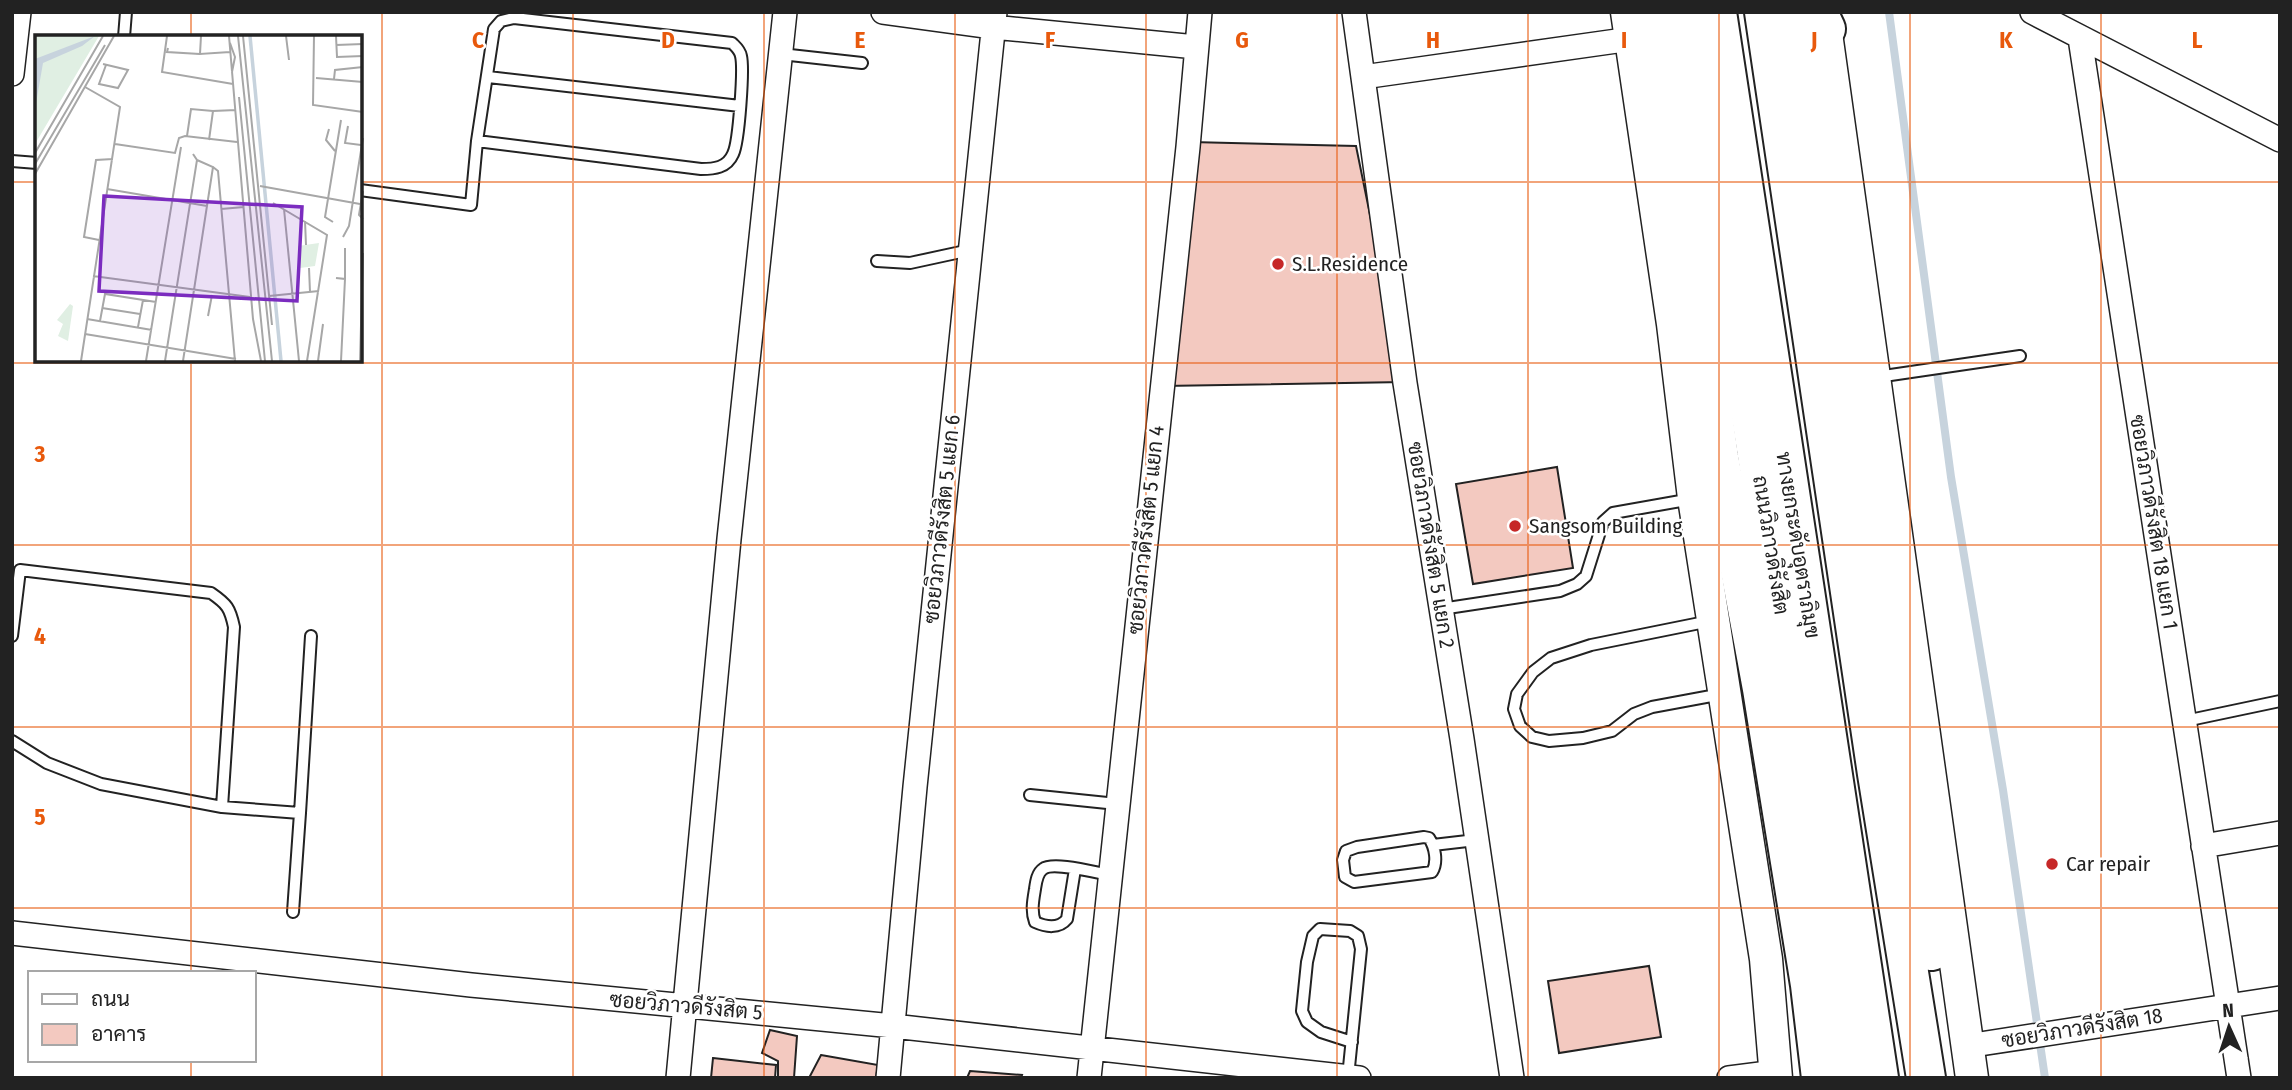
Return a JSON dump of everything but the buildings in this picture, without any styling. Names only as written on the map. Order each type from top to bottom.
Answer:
[{"type":"highway","points":[[1658,12],[1719,457],[1762,689],[1810,985],[1821,1078]]},
{"type":"highway","name":"ถนนวิภาวดีรังสิต","points":[[1688,12],[1854,1078]]},
{"type":"highway","name":"ทางยกระดับอุตราภิมุข","points":[[1717,12],[1879,1078]]},
{"type":"highway","name":"ทางยกระดับอุตราภิมุข","points":[[1764,12],[1877,774],[1928,1078]]},
{"type":"highway","points":[[1776,12],[1813,251],[1928,1078]]},
{"type":"highway","points":[[1816,16],[1869,508],[1892,678],[1959,1062]]},
{"type":"main road","points":[[1816,16],[1874,378],[1959,1062],[1972,1078]]},
{"type":"main road","points":[[1629,26],[1673,324],[1694,498],[1766,960],[1776,1075]]},
{"type":"street","points":[[12,74],[19,12]]},
{"type":"street","points":[[678,1078],[728,553],[785,12]]},
{"type":"street","points":[[883,12],[994,19],[1196,47]]},
{"type":"street","name":"ซอยวิภาวดีรังสิต 5 แยก 4","points":[[1088,1078],[1188,147],[1200,12]]},
{"type":"street","name":"ซอยวิภาวดีรังสิต 5 แยก 2","points":[[1354,12],[1405,383],[1512,1078]]},
{"type":"street","points":[[2032,12],[2280,140]]},
{"type":"street","name":"ซอยวิภาวดีรังสิต 5 แยก 6","points":[[888,1078],[915,787],[994,19]]},
{"type":"street","points":[[1363,77],[1629,26]]},
{"type":"street","name":"ซอยวิภาวดีรังสิต 18 แยก 1","points":[[2080,38],[2239,1078]]},
{"type":"street","points":[[2203,846],[2280,833]]},
{"type":"street","name":"ซอยวิภาวดีรังสิต 5","points":[[12,933],[471,985],[893,1026],[1306,1075],[1354,1077]]},
{"type":"street","name":"ซอยวิภาวดีรังสิต 18","points":[[1959,1062],[2027,1037],[2280,999]]},
{"type":"street","points":[[1728,1078],[1776,1075]]},
{"type":"lane","points":[[124,35],[126,12]]},
{"type":"lane","points":[[362,190],[471,205],[477,141],[494,29],[500,21],[514,18],[732,43],[741,52],[740,106],[733,154],[717,169],[477,141]]},
{"type":"lane","points":[[780,54],[862,63]]},
{"type":"lane","points":[[488,77],[740,106]]},
{"type":"lane","points":[[12,161],[35,163]]},
{"type":"lane","points":[[877,261],[910,263],[970,250]]},
{"type":"lane","points":[[1874,378],[2020,356]]},
{"type":"lane","points":[[1441,608],[1560,591],[1586,576],[1603,522],[1613,513],[1694,498]]},
{"type":"lane","points":[[12,636],[20,570],[211,593],[220,599],[231,609],[234,627],[222,807]]},
{"type":"lane","points":[[1713,620],[1591,645],[1551,658],[1532,672],[1517,694],[1514,709],[1520,726],[1532,737],[1549,741],[1583,738],[1612,731],[1634,714],[1652,707],[1725,693]]},
{"type":"lane","points":[[293,912],[311,636]]},
{"type":"lane","points":[[2185,721],[2280,701]]},
{"type":"lane","points":[[12,741],[47,763],[101,784],[222,807],[300,813]]},
{"type":"lane","points":[[1030,795],[1117,804]]},
{"type":"lane","points":[[1424,837],[1429,838],[1433,845],[1435,866],[1432,872],[1354,881],[1345,877],[1343,860],[1346,851],[1424,837]]},
{"type":"lane","points":[[1433,845],[1476,840]]},
{"type":"lane","points":[[1075,869],[1067,919],[1064,923],[1046,926],[1035,922],[1032,904],[1036,878],[1042,869],[1047,866],[1075,869],[1110,875]]},
{"type":"lane","points":[[1352,1042],[1321,1032],[1307,1022],[1302,1011],[1307,962],[1313,936],[1320,929],[1350,931],[1358,936],[1361,949],[1352,1042],[1354,1077]]},
{"type":"waterway","points":[[1889,12],[1951,477],[2003,790],[2045,1078]]},
{"type":"place","name":"S.L.Residence","points":[[1278,264]]},
{"type":"place","name":"Sangsom Building","points":[[1515,526]]},
{"type":"place","name":"Car repair","points":[[2052,864]]}]
